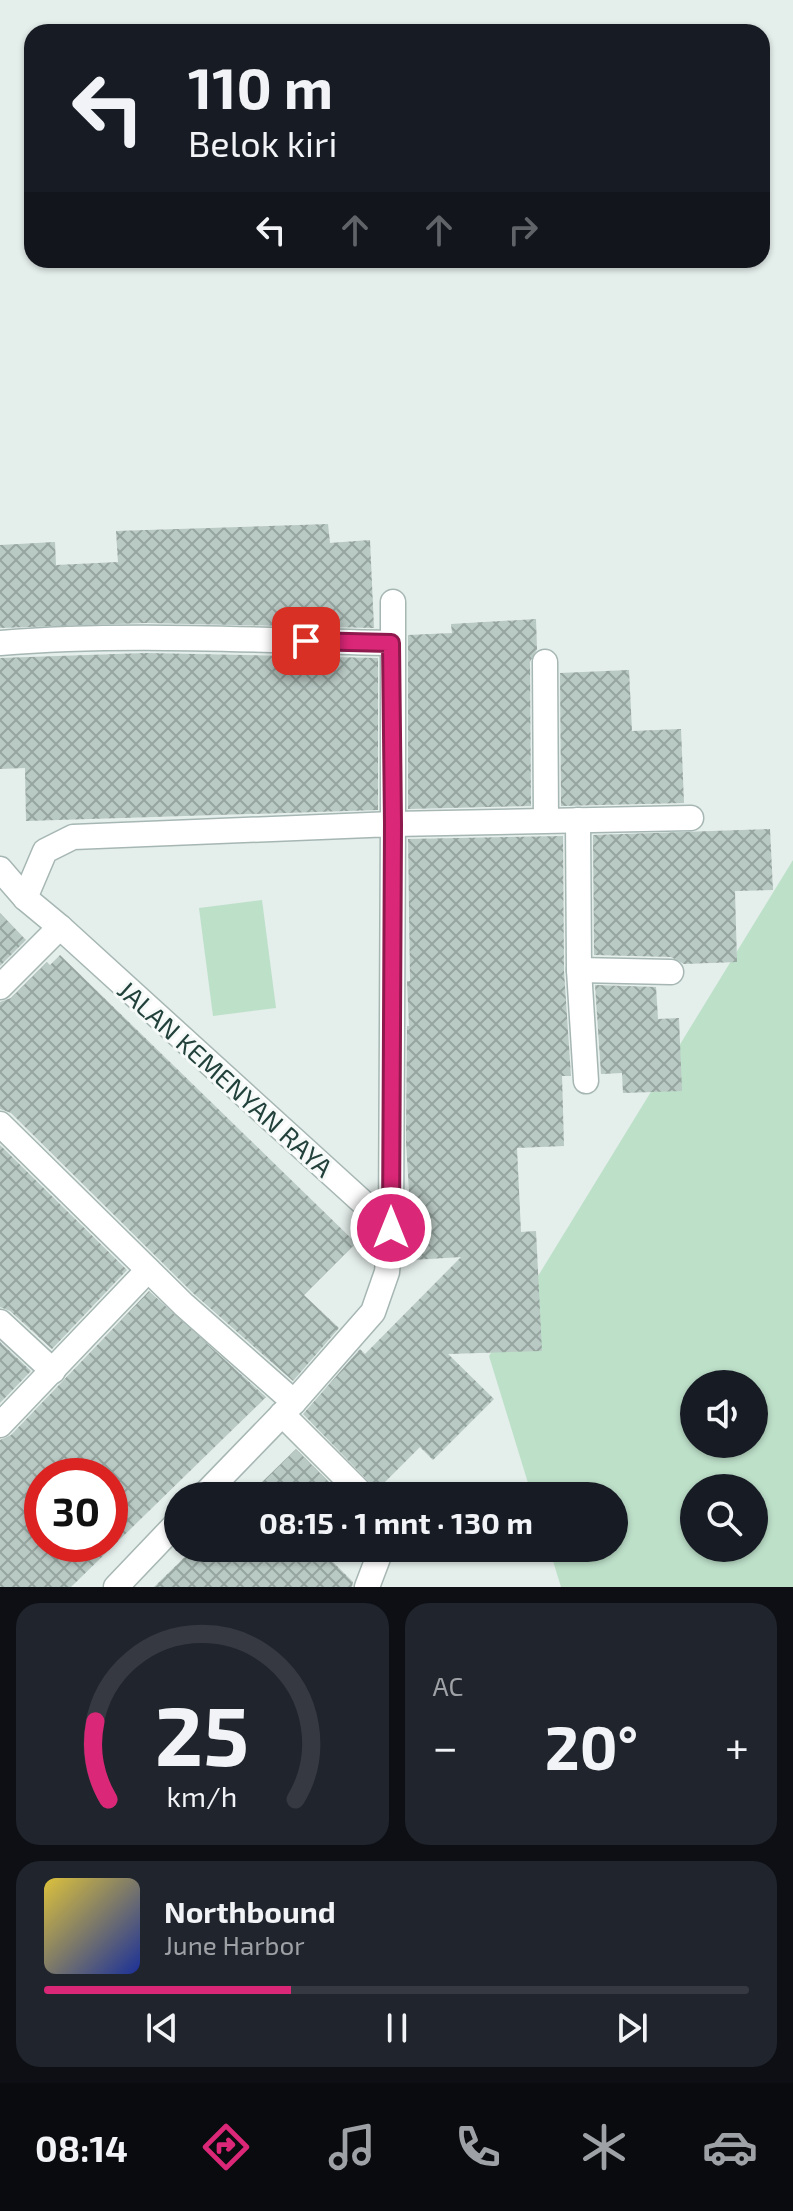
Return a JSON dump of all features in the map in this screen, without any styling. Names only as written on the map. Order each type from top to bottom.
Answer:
[{"type":"street","points":[[217,1482],[288,1408],[373,1312],[387,1272],[391,1228],[393,602]]},
{"type":"street","points":[[0,643],[165,639],[391,643]]},
{"type":"street","points":[[545,662],[546,820]]},
{"type":"street","points":[[25,898],[45,851],[73,837],[393,824],[691,818]]},
{"type":"street","points":[[578,820],[579,970],[586,1081]]},
{"type":"street","name":"JALAN KEMENYAN RAYA","points":[[0,869],[25,898],[391,1228]]},
{"type":"street","points":[[0,987],[60,927]]},
{"type":"street","points":[[579,970],[671,972]]},
{"type":"street","points":[[0,1124],[288,1408],[352,1482]]},
{"type":"street","points":[[0,1425],[148,1270]]},
{"type":"street","points":[[0,1322],[53,1371]]},
{"type":"street","points":[[116,1587],[164,1537]]},
{"type":"street","points":[[367,1587],[376,1562]]},
{"type":"green space","points":[[793,860],[793,1587],[561,1587],[553,1562],[628,1562],[628,1482],[528,1482],[489,1356]]},
{"type":"green space","points":[[262,900],[276,1008],[213,1016],[199,908]]},
{"type":"building","points":[[328,524],[330,543],[370,540],[374,628],[146,623],[0,628],[0,545],[55,542],[56,565],[118,562],[116,531]]},
{"type":"building","points":[[536,619],[537,649],[530,662],[531,806],[408,809],[408,635],[452,633],[451,624]]},
{"type":"building","points":[[146,653],[378,658],[378,810],[26,821],[25,768],[0,769],[0,658]]},
{"type":"building","points":[[629,670],[632,731],[681,729],[684,803],[561,806],[560,673]]},
{"type":"building","points":[[770,829],[773,890],[735,891],[737,962],[684,964],[671,957],[594,955],[593,835]]},
{"type":"building","points":[[563,836],[564,971],[571,1076],[562,1076],[564,1146],[517,1148],[521,1232],[536,1231],[542,1351],[448,1354],[494,1399],[433,1460],[420,1447],[385,1482],[369,1482],[303,1414],[360,1349],[365,1354],[461,1257],[413,1260],[406,1141],[407,981],[410,981],[408,839]]},
{"type":"building","points":[[0,913],[26,940],[0,966]]},
{"type":"building","points":[[60,955],[356,1243],[304,1295],[339,1328],[293,1381],[194,1294],[11,1113],[0,1109],[0,1002],[11,998],[47,962],[50,965]]},
{"type":"building","points":[[595,985],[656,987],[658,1019],[679,1018],[682,1091],[623,1093],[622,1073],[601,1074]]},
{"type":"building","points":[[0,1145],[127,1270],[52,1349],[10,1311],[0,1307]]},
{"type":"building","points":[[149,1291],[266,1397],[179,1482],[164,1482],[164,1496],[128,1531],[128,1458],[24,1458],[24,1562],[97,1562],[71,1587],[0,1587],[0,1440],[11,1435]]},
{"type":"building","points":[[0,1342],[31,1371],[0,1403]]},
{"type":"building","points":[[296,1449],[329,1482],[262,1482]]},
{"type":"building","points":[[180,1562],[333,1562],[353,1582],[352,1587],[154,1587]]},
{"type":"route","points":[[306,641],[391,643],[391,1228]]}]
